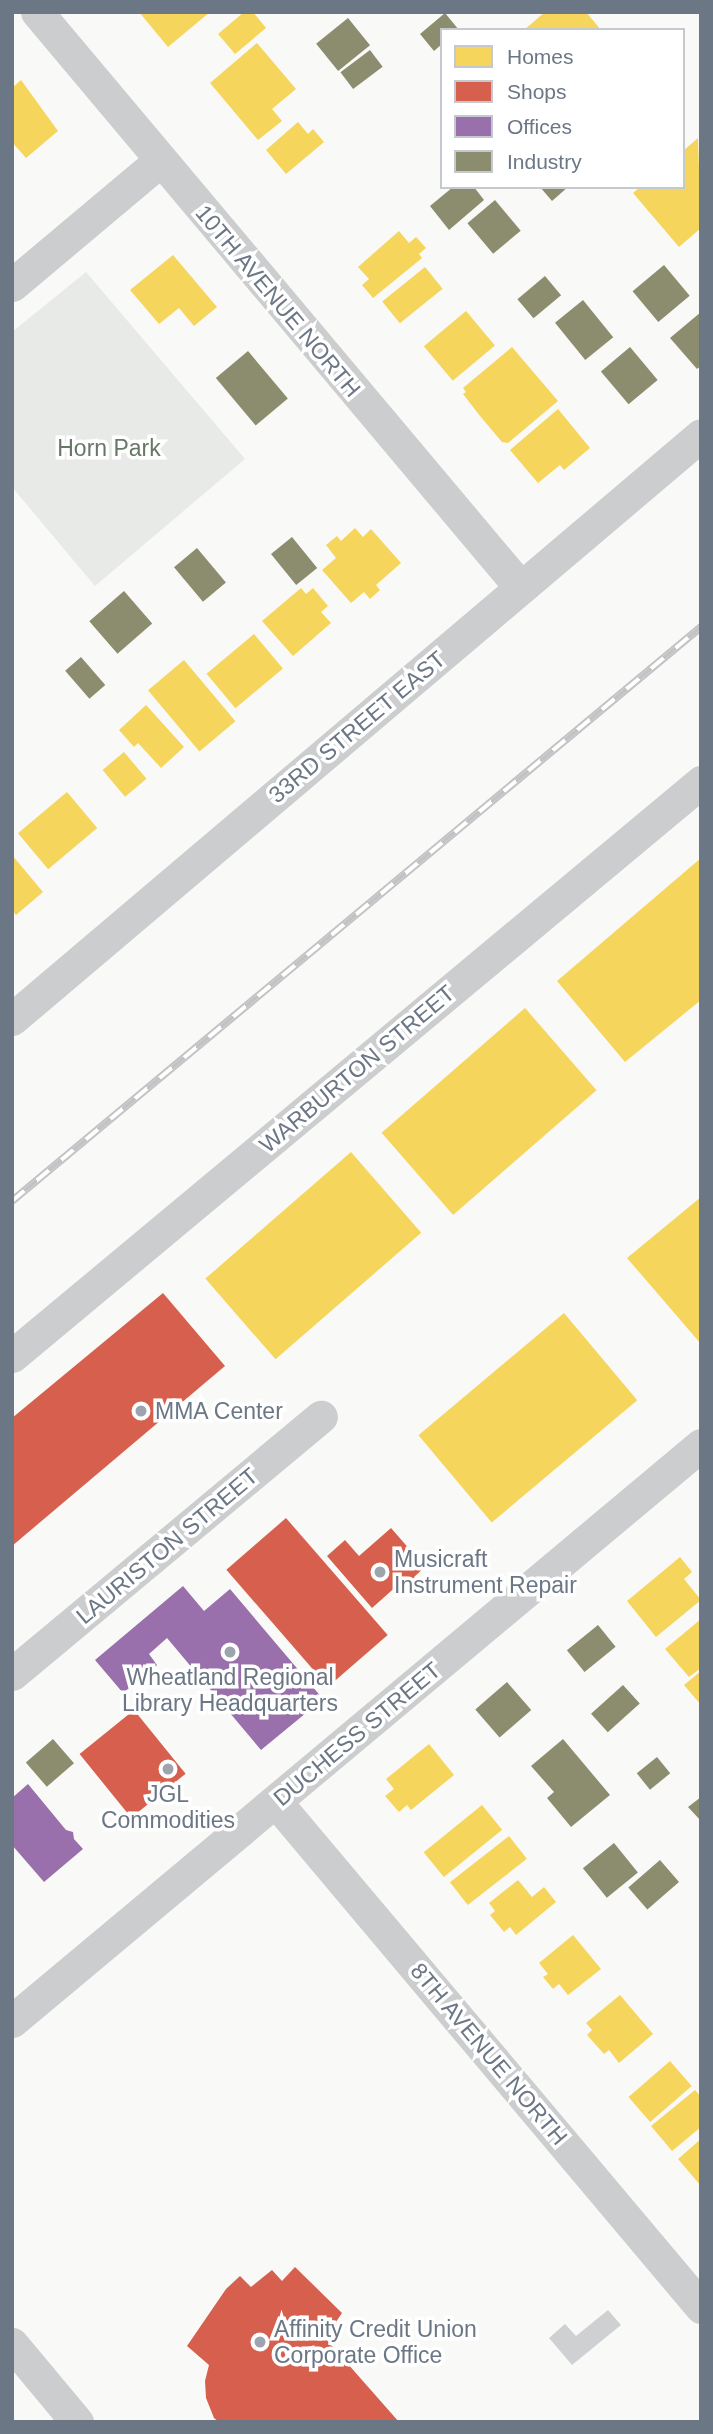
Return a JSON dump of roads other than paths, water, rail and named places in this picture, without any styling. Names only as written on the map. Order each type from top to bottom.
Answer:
[{"type":"street","name":"10TH AVENUE NORTH","points":[[37,12],[521,588]]},
{"type":"street","points":[[12,285],[160,161]]},
{"type":"street","name":"33RD STREET EAST","points":[[12,1019],[701,435]]},
{"type":"street","name":"WARBURTON STREET","points":[[12,1356],[701,782]]},
{"type":"street","name":"LAURISTON STREET","points":[[12,1674],[321,1417]]},
{"type":"street","name":"DUCHESS STREET","points":[[12,2021],[700,1449]]},
{"type":"street","name":"8TH AVENUE NORTH","points":[[276,1802],[701,2307]]},
{"type":"street","points":[[12,2344],[77,2422]]},
{"type":"railway","points":[[12,1201],[701,627]]},
{"type":"place","name":"MMA Center","points":[[141,1411]]},
{"type":"place","name":"Musicraft Instrument Repair","points":[[380,1572]]},
{"type":"place","name":"Wheatland Regional Library Headquarters","points":[[230,1652]]},
{"type":"place","name":"JGL Commodities","points":[[168,1769]]},
{"type":"place","name":"Affinity Credit Union Corporate Office","points":[[260,2342]]},
{"type":"park label","name":"Horn Park","points":[[109,448]]}]
